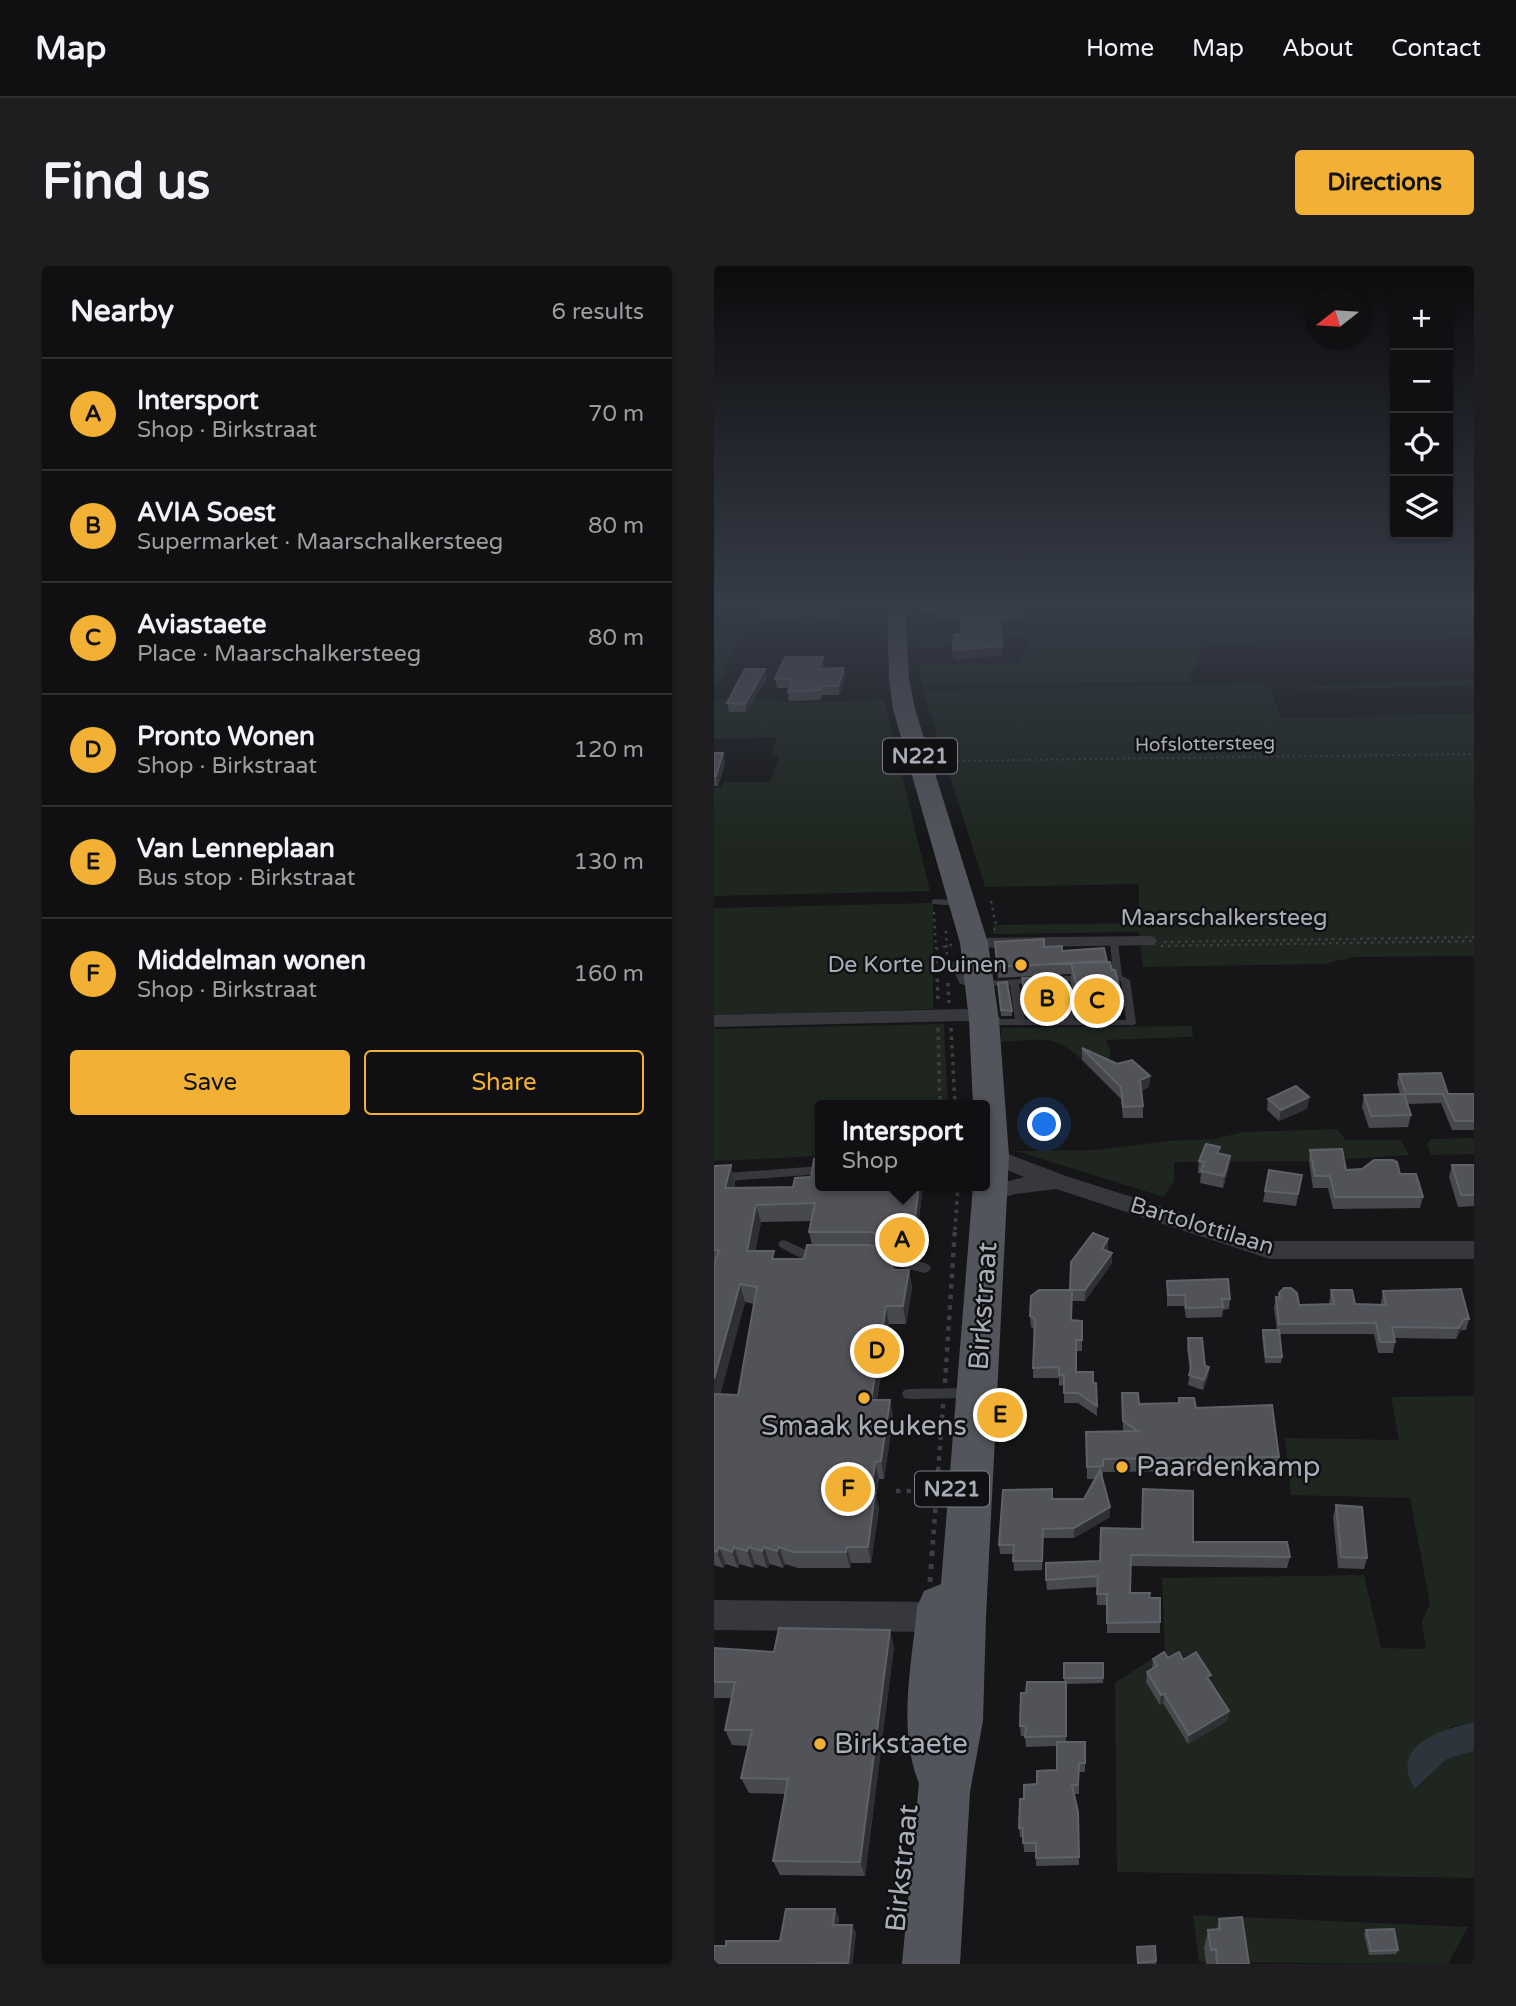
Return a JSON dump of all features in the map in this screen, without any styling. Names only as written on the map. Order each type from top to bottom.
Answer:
[{"type":"main road","name":"Birkstraat","points":[[900,683],[904,709],[943,833],[952,903],[967,915],[976,1100]]},
{"type":"main road","name":"Birkstraat","points":[[971,988],[975,1100]]},
{"type":"main road","name":"Birkstraat","points":[[931,1964],[943,1792],[933,1721],[978,1191]]},
{"type":"street","name":"Maarschalkersteeg","points":[[714,1021],[971,988],[1114,942],[1151,941]]},
{"type":"street","name":"Bartolottilaan","points":[[990,1180],[1058,1182],[1270,1250],[1474,1250]]},
{"type":"street","name":"Bartolottilaan","points":[[990,1182],[1013,1186],[1058,1182]]},
{"type":"street","points":[[714,1615],[943,1617]]},
{"type":"lane","points":[[1114,942],[1118,976]]},
{"type":"lane","points":[[971,988],[1070,1022],[1131,1023],[1125,980],[1118,976],[1104,977]]},
{"type":"lane","points":[[971,988],[1014,982],[1090,978]]},
{"type":"lane","points":[[1063,979],[1070,1022]]},
{"type":"lane","points":[[971,988],[1014,982]]},
{"type":"lane","points":[[714,1178],[815,1170]]},
{"type":"lane","points":[[784,1244],[808,1256],[834,1256]]},
{"type":"lane","points":[[872,1256],[925,1268]]},
{"type":"lane","points":[[909,1394],[961,1393]]},
{"type":"path","name":"Hofslottersteeg","points":[[936,761],[1474,754]]},
{"type":"path","name":"Maarschalkersteeg","points":[[1151,941],[1157,946],[1474,939]]},
{"type":"path","points":[[956,1100],[971,988]]},
{"type":"path","name":"Birkstraat","points":[[943,1617],[936,1491],[961,1393],[978,1191]]},
{"type":"path","points":[[896,1491],[936,1491]]},
{"type":"shaded area","points":[[922,683],[1106,683],[922,686]]},
{"type":"shaded area","points":[[1392,683],[1474,683],[1300,690],[1297,687]]},
{"type":"shaded area","points":[[1263,684],[1271,690],[1281,719],[1474,713],[1474,956],[1355,957],[1323,964],[1143,967],[1139,932],[993,934],[994,925],[1139,923],[1139,884],[985,887],[923,690]]},
{"type":"shaded area","points":[[769,699],[796,703],[884,700],[930,891],[714,896],[714,788],[721,787],[725,782],[770,782],[779,757],[771,756],[777,737],[714,739],[714,700]]},
{"type":"shaded area","points":[[933,903],[933,1009],[714,1015],[714,908]]},
{"type":"shaded area","points":[[944,1024],[948,1100],[815,1100],[815,1156],[714,1161],[714,1029]]},
{"type":"shaded area","points":[[1192,1026],[1193,1036],[1189,1037],[1106,1040],[1111,1052],[1108,1063],[1089,1062],[1052,1041],[1001,1042],[1001,1028]]},
{"type":"shaded area","points":[[1337,1129],[1346,1140],[1401,1140],[1409,1155],[1316,1161],[1174,1162],[1174,1181],[1164,1197],[1016,1151],[1096,1150],[1168,1141],[1214,1139],[1244,1132]]},
{"type":"shaded area","points":[[1474,1138],[1474,1154],[1431,1155],[1427,1144],[1431,1139]]},
{"type":"shaded area","points":[[1474,1396],[1474,1722],[1450,1727],[1416,1789],[1447,1759],[1474,1751],[1474,1878],[1117,1872],[1115,1683],[1165,1650],[1162,1578],[1364,1575],[1381,1648],[1426,1649],[1422,1621],[1430,1604],[1410,1498],[1291,1495],[1285,1438],[1399,1440],[1391,1397]]},
{"type":"shaded area","points":[[1474,1722],[1474,1751],[1447,1759],[1415,1789],[1408,1774],[1408,1761],[1413,1751],[1434,1735]]},
{"type":"shaded area","points":[[1193,1915],[1468,1927],[1448,1964],[1199,1962]]},
{"type":"building","points":[[737,683],[757,683],[745,704],[727,703]]},
{"type":"building","points":[[791,683],[839,683],[838,686],[820,686],[819,690],[788,692]]},
{"type":"building","points":[[714,753],[723,753],[716,776],[714,776]]},
{"type":"building","points":[[1044,939],[1044,947],[1062,946],[1062,951],[1104,948],[1107,961],[997,967],[995,942]]},
{"type":"building","points":[[1110,962],[1112,970],[1115,970],[1121,994],[1079,996],[1071,963]]},
{"type":"building","points":[[1057,977],[1061,1001],[1044,1008],[1027,1008],[1022,978]]},
{"type":"building","points":[[1007,982],[1012,1011],[1001,1010],[998,983]]},
{"type":"building","points":[[1082,1048],[1117,1064],[1132,1060],[1150,1076],[1140,1080],[1143,1106],[1123,1107],[1121,1087]]},
{"type":"building","points":[[1441,1073],[1448,1094],[1474,1094],[1474,1121],[1455,1121],[1443,1094],[1406,1094],[1399,1074]]},
{"type":"building","points":[[1296,1086],[1309,1097],[1281,1110],[1268,1099]]},
{"type":"building","points":[[1404,1094],[1411,1115],[1371,1116],[1364,1095]]},
{"type":"building","points":[[1206,1144],[1220,1147],[1217,1153],[1230,1156],[1224,1176],[1201,1171],[1204,1162],[1199,1161]]},
{"type":"building","points":[[1342,1149],[1346,1170],[1362,1169],[1374,1160],[1397,1162],[1400,1174],[1416,1174],[1423,1197],[1335,1197],[1330,1176],[1315,1176],[1310,1150]]},
{"type":"building","points":[[814,1159],[815,1191],[918,1191],[913,1233],[896,1233],[896,1237],[869,1232],[809,1232],[815,1203],[756,1205],[747,1251],[774,1251],[772,1259],[804,1259],[807,1245],[869,1245],[894,1251],[892,1270],[909,1270],[903,1306],[886,1306],[871,1400],[890,1400],[881,1461],[875,1462],[871,1492],[875,1492],[868,1547],[847,1547],[846,1552],[793,1552],[779,1547],[777,1551],[764,1547],[762,1551],[749,1547],[747,1551],[734,1547],[732,1552],[719,1547],[717,1552],[714,1551],[714,1394],[738,1395],[757,1287],[740,1284],[714,1379],[714,1265],[719,1250],[714,1250],[714,1166],[731,1165],[725,1188],[793,1187],[795,1178],[811,1177]]},
{"type":"building","points":[[1452,1165],[1474,1165],[1474,1195],[1461,1195]]},
{"type":"building","points":[[1269,1170],[1302,1175],[1298,1194],[1265,1191]]},
{"type":"building","points":[[1093,1233],[1108,1239],[1102,1249],[1112,1253],[1085,1290],[1070,1290],[1071,1262]]},
{"type":"building","points":[[1228,1279],[1230,1299],[1222,1299],[1223,1307],[1186,1308],[1185,1295],[1168,1295],[1167,1281]]},
{"type":"building","points":[[1284,1288],[1291,1288],[1297,1293],[1299,1305],[1334,1304],[1331,1290],[1352,1290],[1355,1304],[1386,1305],[1383,1291],[1461,1289],[1469,1319],[1464,1319],[1459,1328],[1392,1327],[1395,1342],[1380,1342],[1376,1323],[1279,1324],[1276,1297],[1280,1298],[1279,1293]]},
{"type":"building","points":[[1039,1290],[1072,1290],[1071,1320],[1082,1321],[1082,1340],[1076,1340],[1076,1372],[1093,1372],[1097,1406],[1078,1393],[1064,1393],[1064,1375],[1059,1375],[1059,1367],[1033,1368],[1035,1319],[1030,1316],[1031,1296]]},
{"type":"building","points":[[1263,1330],[1279,1330],[1282,1357],[1266,1357]]},
{"type":"building","points":[[1188,1338],[1202,1338],[1205,1366],[1209,1367],[1204,1380],[1189,1375],[1191,1368]]},
{"type":"building","points":[[1122,1393],[1138,1393],[1139,1404],[1179,1403],[1179,1398],[1194,1398],[1196,1408],[1272,1405],[1279,1457],[1103,1459],[1103,1466],[1087,1467],[1086,1432],[1138,1431],[1123,1421]]},
{"type":"building","points":[[1100,1470],[1110,1507],[1074,1528],[1043,1529],[1042,1561],[1013,1561],[1014,1545],[999,1545],[1003,1490],[1052,1489],[1052,1499],[1084,1499]]},
{"type":"building","points":[[1143,1489],[1193,1491],[1193,1542],[1287,1542],[1290,1557],[1131,1555],[1130,1593],[1150,1593],[1149,1598],[1160,1598],[1160,1622],[1107,1623],[1107,1594],[1097,1594],[1098,1576],[1046,1580],[1046,1563],[1100,1561],[1101,1528],[1142,1529]]},
{"type":"building","points":[[1336,1505],[1362,1507],[1367,1558],[1341,1557]]},
{"type":"building","points":[[779,1628],[890,1630],[860,1862],[773,1861],[788,1779],[741,1778],[752,1730],[725,1730],[735,1682],[714,1682],[714,1648],[774,1652]]},
{"type":"building","points":[[1164,1652],[1168,1658],[1179,1652],[1183,1660],[1196,1652],[1211,1675],[1207,1677],[1229,1711],[1189,1735],[1147,1672],[1157,1666],[1153,1659]]},
{"type":"building","points":[[1064,1663],[1103,1663],[1103,1678],[1064,1678]]},
{"type":"building","points":[[1027,1682],[1066,1682],[1066,1736],[1025,1737],[1026,1726],[1020,1726],[1021,1693],[1026,1693]]},
{"type":"building","points":[[1057,1742],[1085,1742],[1085,1763],[1079,1763],[1078,1785],[1072,1785],[1078,1812],[1079,1857],[1036,1858],[1036,1843],[1023,1843],[1023,1828],[1019,1828],[1020,1799],[1024,1799],[1024,1785],[1037,1784],[1037,1771],[1057,1770]]},
{"type":"building","points":[[786,1909],[835,1909],[833,1925],[852,1925],[848,1963],[714,1964],[714,1946],[726,1946],[726,1941],[780,1941]]},
{"type":"building","points":[[1242,1917],[1249,1964],[1217,1964],[1216,1949],[1211,1950],[1208,1930],[1220,1929],[1219,1919]]},
{"type":"building","points":[[1394,1929],[1398,1950],[1371,1951],[1366,1930]]},
{"type":"building","points":[[1155,1946],[1156,1961],[1138,1963],[1137,1947]]},
{"type":"place","name":"De Korte Duinen","points":[[1021,965]]},
{"type":"place","name":"AVIA Soest","points":[[1047,999]]},
{"type":"place","name":"Aviastaete","points":[[1097,1001]]},
{"type":"place","name":"Intersport","points":[[902,1240]]},
{"type":"place","name":"Pronto Wonen","points":[[877,1351]]},
{"type":"place","name":"Smaak keukens","points":[[864,1398]]},
{"type":"place","name":"Van Lenneplaan","points":[[1000,1415]]},
{"type":"place","name":"Paardenkamp","points":[[1122,1467]]},
{"type":"place","name":"Middelman wonen","points":[[848,1489]]},
{"type":"place","name":"Birkstaete","points":[[820,1744]]}]
